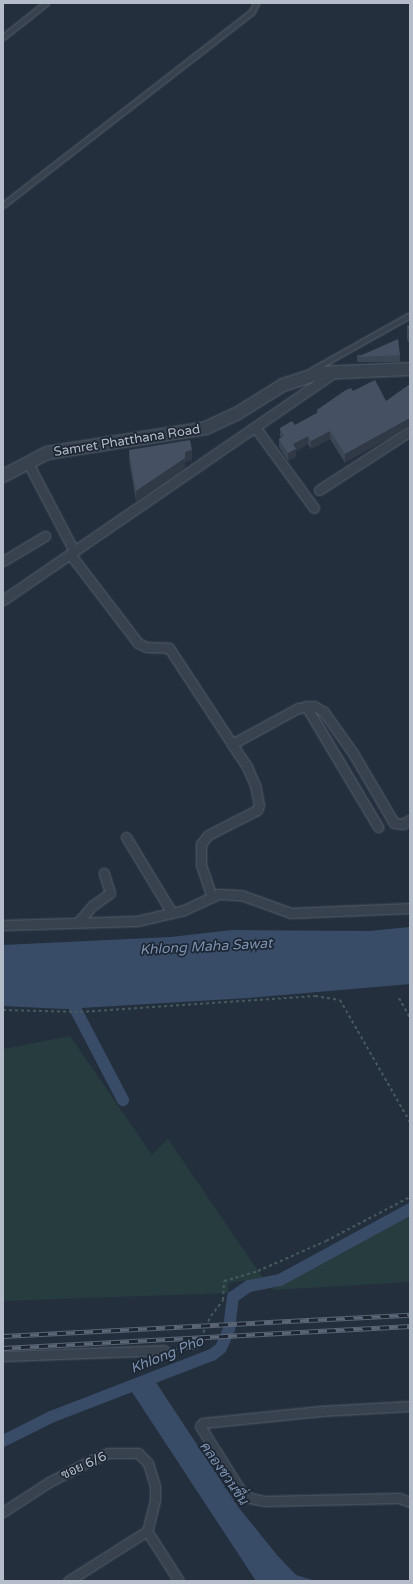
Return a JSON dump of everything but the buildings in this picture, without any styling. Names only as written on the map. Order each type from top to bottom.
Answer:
[{"type":"street","name":"Samret Phatthana Road","points":[[3,476],[47,453],[206,428],[301,378],[335,372],[410,369]]},
{"type":"street","points":[[3,600],[335,372]]},
{"type":"street","points":[[255,427],[314,508]]},
{"type":"street","points":[[319,490],[410,431]]},
{"type":"street","points":[[28,463],[72,553],[138,643],[169,648],[249,772],[259,805],[257,810],[208,835],[201,844],[201,864],[212,897]]},
{"type":"street","points":[[3,560],[45,536]]},
{"type":"street","points":[[232,744],[263,726],[306,706],[314,706],[324,712],[353,752],[394,823],[403,824],[409,820]]},
{"type":"street","points":[[306,706],[378,827]]},
{"type":"street","points":[[126,837],[172,913]]},
{"type":"street","points":[[79,921],[92,906],[110,893],[104,873]]},
{"type":"street","points":[[3,925],[70,924],[79,921],[137,921],[172,913],[219,894],[241,895],[291,913],[410,908]]},
{"type":"street","points":[[3,1356],[164,1350]]},
{"type":"street","points":[[410,1406],[320,1411],[202,1423],[200,1426],[241,1490],[250,1498],[264,1501],[399,1498],[410,1502]]},
{"type":"street","name":"ซอย 6/6","points":[[3,1512],[49,1482],[94,1459],[108,1453],[138,1453],[148,1463],[156,1486],[155,1500],[147,1531]]},
{"type":"street","points":[[68,1581],[147,1531],[179,1581]]},
{"type":"lane","points":[[3,37],[46,3]]},
{"type":"lane","points":[[3,205],[252,12],[256,3]]},
{"type":"lane","points":[[301,378],[410,315]]},
{"type":"path","points":[[3,1010],[80,1012],[316,996],[340,1000],[410,1122]]},
{"type":"path","points":[[399,998],[410,1018]]},
{"type":"path","points":[[164,1350],[196,1349],[211,1316],[223,1300],[224,1281],[258,1271],[320,1244],[410,1197]]},
{"type":"green space","points":[[70,1036],[152,1155],[168,1139],[263,1278],[228,1283],[229,1293],[3,1301],[3,1049]]},
{"type":"green space","points":[[410,1214],[410,1282],[271,1290],[386,1229]]},
{"type":"water","name":"Khlong Maha Sawat","points":[[410,927],[410,984],[248,998],[64,1009],[3,1006],[3,945],[171,937],[232,930],[369,931]]},
{"type":"water","points":[[155,1381],[239,1508],[277,1555],[296,1575],[315,1581],[256,1581],[132,1392]]},
{"type":"waterway","points":[[67,993],[123,1100]]},
{"type":"waterway","name":"Khlong Pho","points":[[3,1441],[51,1417],[212,1355],[221,1348],[229,1329],[233,1297],[249,1286],[280,1280],[410,1209]]},
{"type":"railway","points":[[3,1336],[410,1315]]},
{"type":"railway","points":[[3,1348],[410,1326]]},
{"type":"water label","name":"คลองชวนชื่น","points":[[224,1474]]}]
